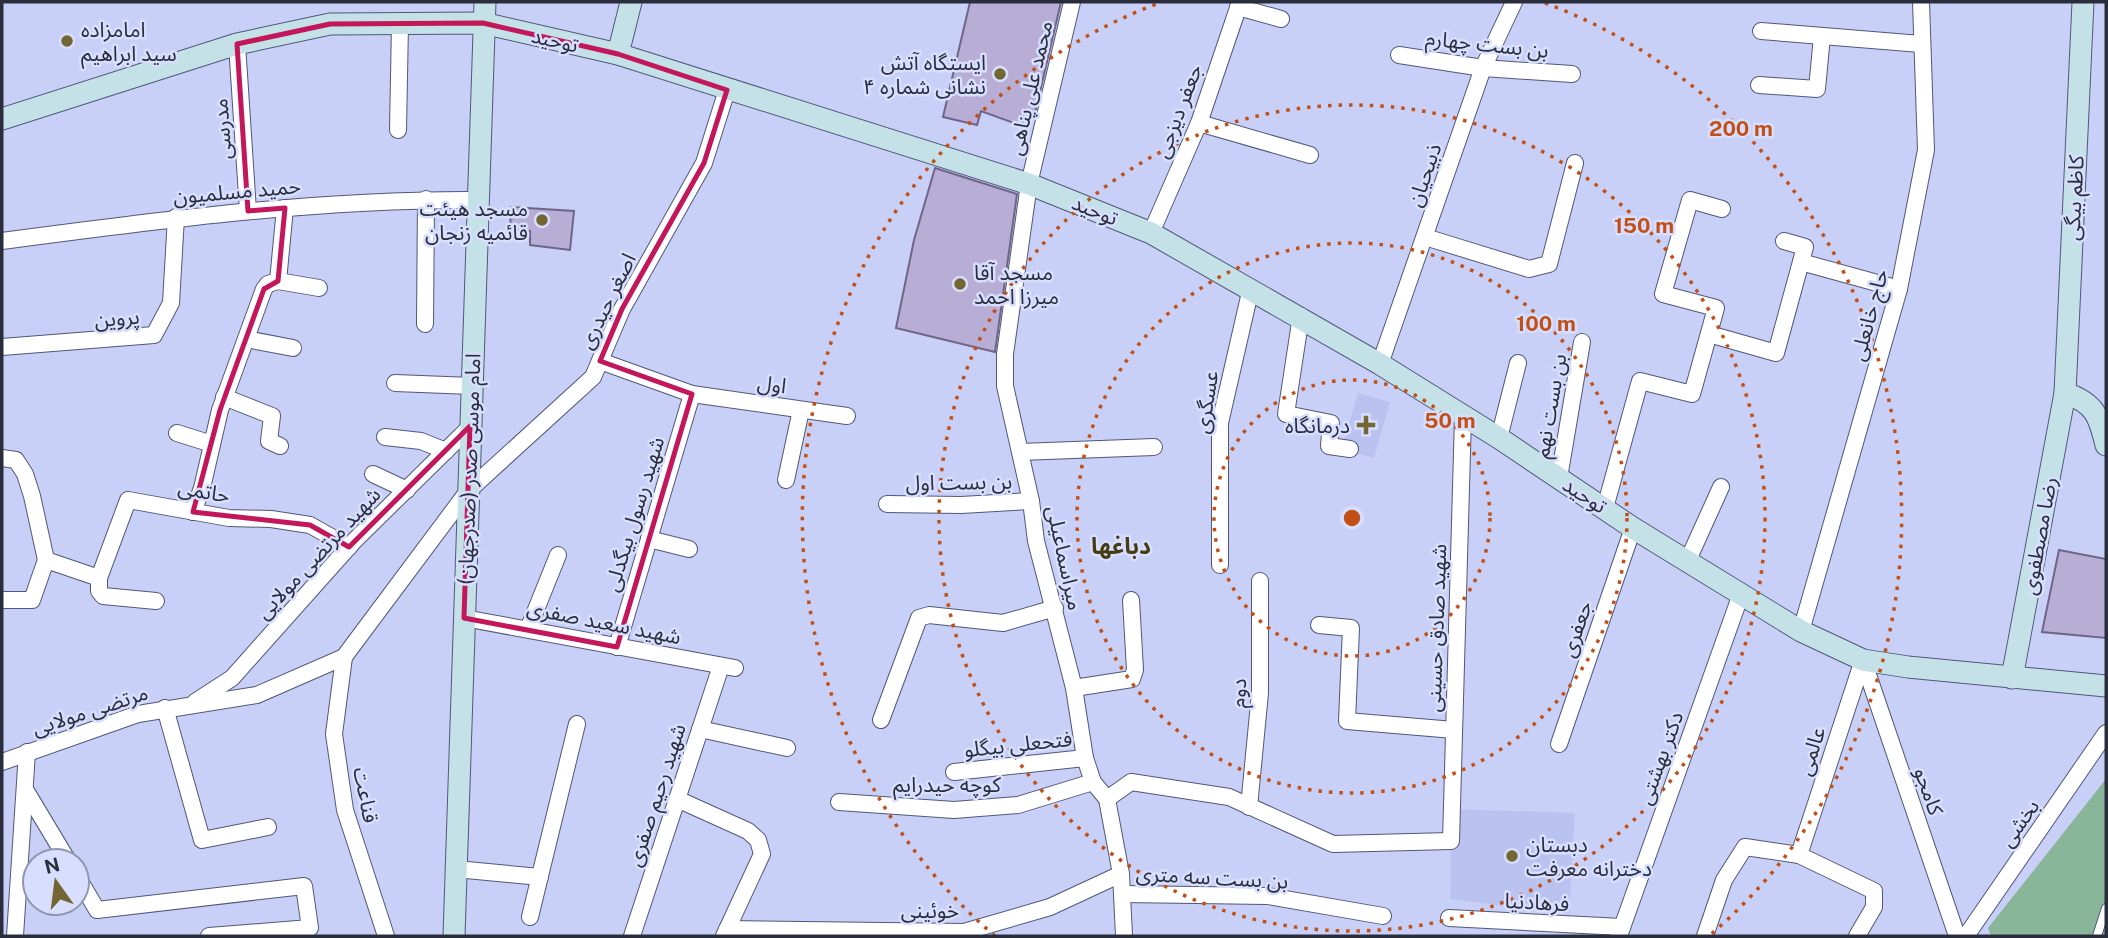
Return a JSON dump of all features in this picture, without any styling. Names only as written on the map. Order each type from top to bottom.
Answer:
[{"type":"main road","points":[[618,54],[631,2]]},
{"type":"main road","name":"کاظم بیگی","points":[[2065,393],[2083,2]]},
{"type":"main road","name":"توحید","points":[[2,119],[237,44],[330,24],[400,24],[484,12],[1028,184],[1151,233],[1301,316],[1380,364],[1499,438],[1633,528],[1801,631],[1863,660],[2106,686]]},
{"type":"main road","name":"(صدرجهان) امام موسی صدر","points":[[454,936],[484,12]]},
{"type":"main road","points":[[2065,393],[2086,400],[2100,422],[2106,445]]},
{"type":"main road","name":"رضا مصطفوی","points":[[2012,678],[2065,393]]},
{"type":"street","name":"محمد علی پناهی","points":[[1028,184],[1072,2]]},
{"type":"street","name":"ذبیحیان","points":[[1380,364],[1483,68],[1514,2]]},
{"type":"street","name":"حاج خانعلی","points":[[1801,631],[1899,289],[1926,150],[1921,2]]},
{"type":"street","points":[[1239,5],[1281,19]]},
{"type":"street","name":"جعفر دیزجی","points":[[1151,233],[1199,123],[1239,5]]},
{"type":"street","points":[[398,130],[400,24]]},
{"type":"street","points":[[1761,31],[1921,44]]},
{"type":"street","points":[[1759,85],[1817,89],[1822,36]]},
{"type":"street","name":"مدرسی","points":[[237,44],[248,211]]},
{"type":"street","name":"بن بست چهارم","points":[[1399,55],[1483,68],[1572,74]]},
{"type":"street","name":"اصغر حیدری","points":[[344,657],[468,491],[593,377],[622,309],[704,163],[727,90]]},
{"type":"street","points":[[1199,123],[1310,155]]},
{"type":"street","points":[[1425,237],[1529,269],[1549,264],[1576,163]]},
{"type":"street","name":"میراسماعیلی","points":[[1028,184],[1005,354],[1005,386],[1031,501],[1036,541],[1074,688],[1086,758],[1093,782],[1107,799],[1121,874],[1124,936]]},
{"type":"street","points":[[425,324],[426,200]]},
{"type":"street","name":"حمید مسلمیون","points":[[2,241],[176,217],[426,200],[478,200]]},
{"type":"street","points":[[1605,508],[1640,381],[1692,394],[1716,308],[1663,294],[1690,200],[1722,209]]},
{"type":"street","points":[[278,281],[285,208]]},
{"type":"street","name":"پروین","points":[[2,347],[154,335],[171,303],[176,217]]},
{"type":"street","points":[[1709,334],[1776,353],[1805,247],[1784,241]]},
{"type":"street","points":[[1801,262],[1899,289]]},
{"type":"street","points":[[193,512],[224,397],[264,289],[268,284],[278,281],[318,288]]},
{"type":"street","name":"عسگری","points":[[1220,565],[1220,423],[1251,288]]},
{"type":"street","points":[[1301,316],[1286,414],[1331,423],[1329,446],[1350,449]]},
{"type":"street","points":[[246,339],[293,348]]},
{"type":"street","name":"بن بست نهم","points":[[1559,478],[1582,342]]},
{"type":"street","name":"اول","points":[[600,362],[692,394],[846,416]]},
{"type":"street","points":[[1499,438],[1518,363]]},
{"type":"street","points":[[395,383],[471,386]]},
{"type":"street","name":"شهید رسول بیگدلی","points":[[617,647],[692,394]]},
{"type":"street","points":[[224,397],[272,415],[269,441],[280,446]]},
{"type":"street","points":[[786,480],[800,410]]},
{"type":"street","name":"شهید صادق حسینی","points":[[1249,807],[1333,844],[1451,841],[1463,417]]},
{"type":"street","name":"شهید مرتضی مولایی","points":[[193,704],[232,678],[349,547],[470,427]]},
{"type":"street","points":[[177,433],[212,444]]},
{"type":"street","points":[[385,437],[421,441],[446,451]]},
{"type":"street","points":[[1020,452],[1154,447]]},
{"type":"street","points":[[2,458],[16,460],[25,474],[46,560],[32,600],[2,600]]},
{"type":"street","points":[[373,474],[407,489]]},
{"type":"street","points":[[1688,560],[1721,487]]},
{"type":"street","name":"حاتمی","points":[[99,578],[128,500],[193,512],[310,525],[349,547]]},
{"type":"street","name":"بن بست اول","points":[[887,504],[961,505],[1031,501]]},
{"type":"street","name":"جعفری","points":[[1559,744],[1633,528]]},
{"type":"street","points":[[649,538],[689,549]]},
{"type":"street","points":[[530,628],[558,555]]},
{"type":"street","points":[[46,560],[99,578],[99,591],[103,596],[156,601]]},
{"type":"street","name":"دوم","points":[[1249,807],[1260,693],[1260,581]]},
{"type":"street","name":"دکتر بهشتی","points":[[1621,932],[1741,593]]},
{"type":"street","points":[[1074,688],[1132,679],[1135,670],[1131,600]]},
{"type":"street","points":[[881,720],[919,618],[929,615],[1003,623],[1055,608]]},
{"type":"street","name":"شهید سعید صفری","points":[[464,618],[530,628],[728,667]]},
{"type":"street","points":[[1319,625],[1351,628],[1347,721],[1454,730]]},
{"type":"street","name":"مرتضی مولایی","points":[[2,762],[165,708],[257,695],[344,657]]},
{"type":"street","name":"قناعت","points":[[344,657],[334,734],[345,810],[386,936]]},
{"type":"street","name":"عالمی","points":[[1799,855],[1863,660]]},
{"type":"street","name":"کامجو","points":[[1863,660],[1956,936]]},
{"type":"street","name":"شهید رحیم صفری","points":[[632,936],[700,729],[728,667]]},
{"type":"street","points":[[165,708],[202,840],[268,827]]},
{"type":"street","points":[[530,917],[577,724]]},
{"type":"street","points":[[700,729],[787,748]]},
{"type":"street","name":"بخشی","points":[[1966,936],[2106,733]]},
{"type":"street","points":[[15,936],[27,752]]},
{"type":"street","name":"فتحعلی بیگلو","points":[[954,772],[1086,758]]},
{"type":"street","name":"کوچه حیدرایم","points":[[839,802],[954,810],[1018,805],[1093,782]]},
{"type":"street","points":[[1107,799],[1131,782],[1229,797],[1249,807]]},
{"type":"street","points":[[26,791],[60,847]]},
{"type":"street","points":[[677,799],[748,831],[758,840],[762,854],[726,933]]},
{"type":"street","points":[[1705,936],[1724,880],[1745,848],[1799,855],[1874,891],[1874,907],[1857,936]]},
{"type":"street","points":[[456,869],[540,877]]},
{"type":"street","name":"خوئینی","points":[[726,933],[964,932],[1050,907],[1121,874]]},
{"type":"street","points":[[91,900],[97,910],[304,886],[310,928],[208,936]]},
{"type":"street","name":"بن بست سه متری","points":[[1122,894],[1268,896],[1383,916]]},
{"type":"street","name":"فرهادنیا","points":[[1449,918],[1621,932]]},
{"type":"lane","points":[[2097,936],[2106,908]]},
{"type":"highlighted area","points":[[483,23],[618,54],[727,90],[704,163],[622,309],[600,361],[692,394],[617,647],[464,618],[470,426],[349,547],[310,525],[193,512],[220,410],[264,289],[278,281],[285,208],[248,211],[237,44],[330,24]]},
{"type":"shaded area","name":"درمانگاه","points":[[1358,393],[1390,402],[1374,458],[1342,449]]},
{"type":"shaded area","name":"دبستان دخترانه معرفت","points":[[1452,809],[1575,813],[1569,914],[1450,899]]},
{"type":"green space","points":[[2106,779],[2106,936],[1991,936],[1988,928]]},
{"type":"building","name":"ایستگاه آتش نشانی شماره ۴","points":[[970,2],[1061,2],[1035,113],[1025,109],[1022,126],[981,111],[977,125],[943,117]]},
{"type":"building","name":"مسجد آقا میرزا احمد","points":[[935,168],[1017,194],[995,352],[896,328],[914,240]]},
{"type":"building","name":"مسجد هیئت قائمیه زنجان","points":[[511,207],[574,211],[570,250],[530,245],[530,231],[510,230]]},
{"type":"building","points":[[2059,550],[2106,559],[2106,638],[2042,632]]},
{"type":"place","name":"امامزاده سید ابراهیم","points":[[67,41]]},
{"type":"place","name":"ایستگاه آتش نشانی شماره ۴","points":[[1000,74]]},
{"type":"place","name":"مسجد هیئت قائمیه زنجان","points":[[542,220]]},
{"type":"place","name":"مسجد آقا میرزا احمد","points":[[960,284]]},
{"type":"place","name":"درمانگاه","points":[[1366,425]]},
{"type":"place","name":"دبستان دخترانه معرفت","points":[[1512,856]]},
{"type":"district","name":"دباغها","points":[[1121,545]]}]
